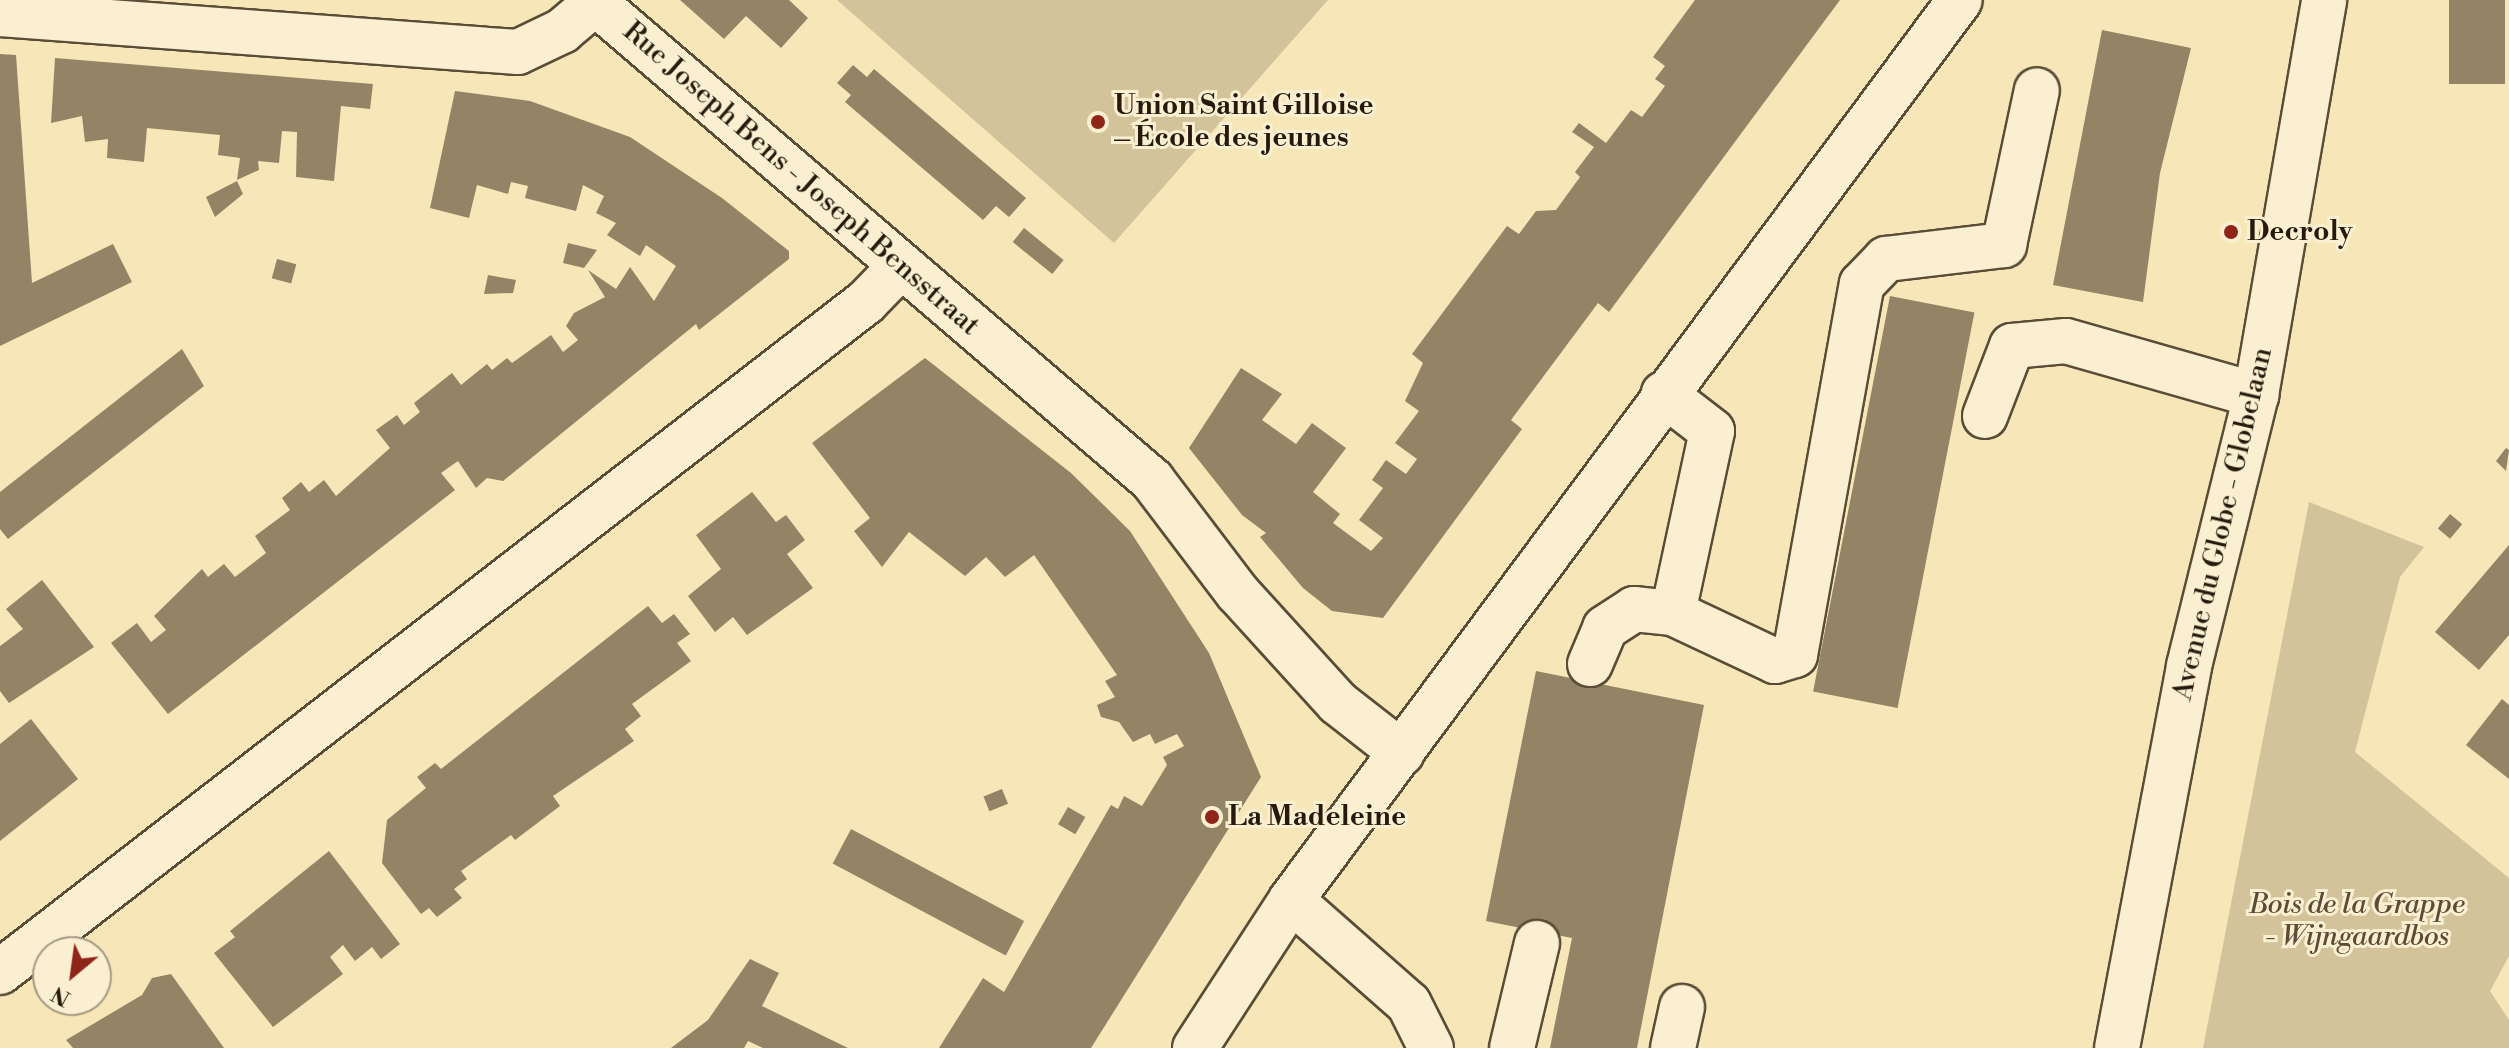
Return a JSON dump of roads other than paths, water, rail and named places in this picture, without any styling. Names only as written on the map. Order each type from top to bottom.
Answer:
[{"type":"street","points":[[1195,1048],[1291,900],[1664,394],[1960,0]]},
{"type":"street","name":"Avenue du Globe - Globelaan","points":[[2117,1048],[2189,666],[2256,395],[2324,0]]},
{"type":"street","name":"Rue Joseph Bens - Joseph Bensstraat","points":[[0,14],[518,52],[562,31],[594,2],[1152,480],[1237,592],[1338,703],[1402,753]]},
{"type":"street","points":[[1590,664],[1605,628],[1634,609],[1673,613],[1775,661],[1795,655],[1862,284],[1886,259],[2004,245],[2037,90]]},
{"type":"street","points":[[0,972],[866,302],[901,266]]},
{"type":"street","points":[[1985,416],[2012,346],[2066,341],[2256,395]]},
{"type":"street","points":[[1664,394],[1712,431],[1673,613]]},
{"type":"street","points":[[1291,900],[1409,1004],[1431,1048]]},
{"type":"street","points":[[1512,1048],[1537,943]]},
{"type":"place","name":"Union Saint Gilloise – École des jeunes","points":[[1098,122]]},
{"type":"place","name":"Decroly","points":[[2231,232]]},
{"type":"place","name":"La Madeleine","points":[[1212,817]]},
{"type":"park label","name":"Bois de la Grappe - Wijngaardbos","points":[[2357,921]]}]
